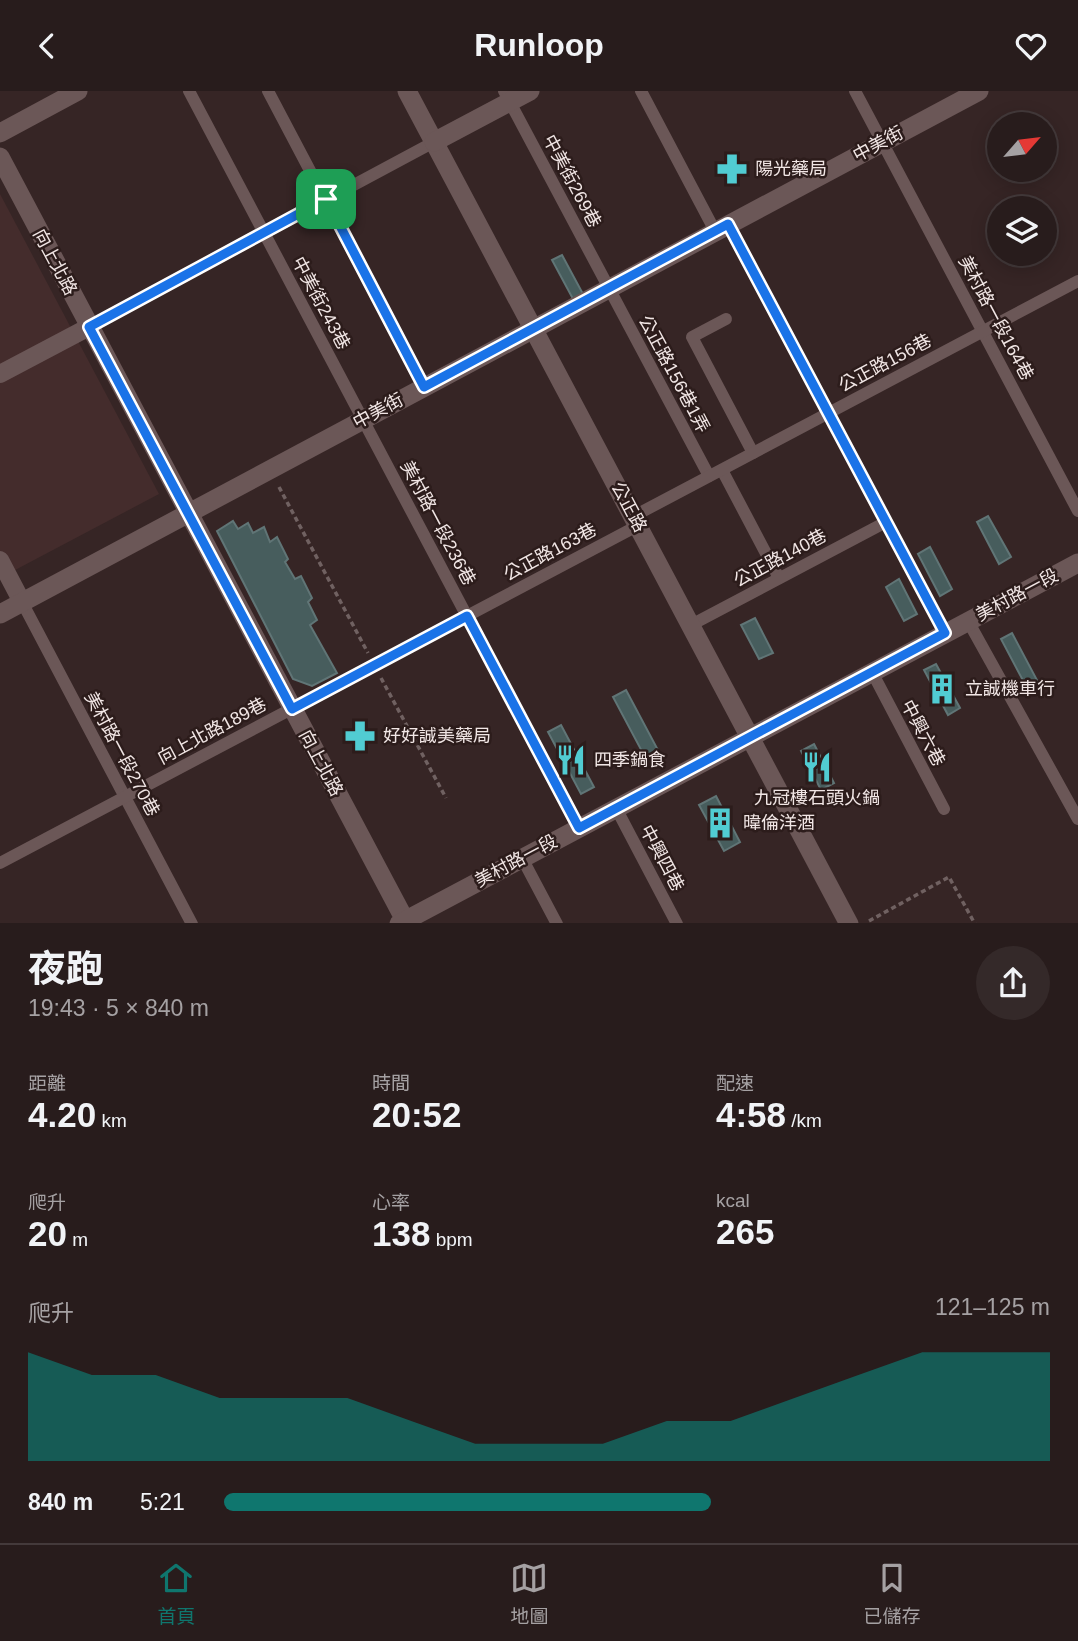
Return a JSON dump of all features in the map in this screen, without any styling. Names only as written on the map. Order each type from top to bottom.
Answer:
[{"type":"street","points":[[0,133],[79,91]]},
{"type":"street","name":"公正路","points":[[407,91],[849,923]]},
{"type":"street","points":[[434,142],[507,96],[530,91]]},
{"type":"street","name":"中美街","points":[[0,614],[979,91]]},
{"type":"street","name":"向上北路","points":[[0,157],[404,922]]},
{"type":"street","points":[[0,374],[89,327]]},
{"type":"street","points":[[0,560],[22,602]]},
{"type":"street","name":"美村路一段","points":[[404,922],[1078,563]]},
{"type":"lane","name":"中美街243巷","points":[[189,91],[363,419]]},
{"type":"lane","points":[[268,91],[424,387]]},
{"type":"lane","points":[[640,91],[828,413],[945,633]]},
{"type":"lane","name":"美村路一段164巷","points":[[855,91],[1078,511]]},
{"type":"lane","name":"中美街269巷","points":[[507,96],[609,288]]},
{"type":"lane","points":[[89,327],[434,142]]},
{"type":"lane","name":"公正路156巷","points":[[636,520],[753,453],[1078,281]]},
{"type":"lane","name":"公正路156巷1弄","points":[[609,288],[709,477]]},
{"type":"lane","points":[[726,319],[692,337],[753,453]]},
{"type":"lane","name":"美村路一段236巷","points":[[363,419],[579,828]]},
{"type":"lane","points":[[722,470],[779,578]]},
{"type":"lane","name":"公正路163巷","points":[[292,709],[467,616],[636,520]]},
{"type":"lane","name":"公正路140巷","points":[[691,625],[886,522]]},
{"type":"lane","name":"美村路一段270巷","points":[[22,602],[192,923]]},
{"type":"lane","points":[[968,621],[1076,811]]},
{"type":"lane","name":"中興六巷","points":[[872,672],[944,809]]},
{"type":"lane","name":"向上北路189巷","points":[[0,863],[292,709]]},
{"type":"lane","name":"中興四巷","points":[[616,808],[677,923]]},
{"type":"lane","points":[[522,858],[557,923]]},
{"type":"path","points":[[270,470],[446,798]]},
{"type":"path","points":[[863,923],[950,877],[975,923]]},
{"type":"shaded area","points":[[0,194],[159,494],[0,578]]},
{"type":"building","points":[[562,255],[583,294],[573,299],[552,260]]},
{"type":"building","points":[[988,516],[1011,557],[999,564],[977,522]]},
{"type":"building","points":[[233,521],[238,529],[248,523],[253,533],[264,527],[270,542],[277,537],[288,559],[285,562],[295,579],[301,576],[312,598],[308,602],[317,620],[310,625],[337,673],[312,686],[293,679],[217,531]]},
{"type":"building","points":[[930,547],[952,589],[940,596],[918,554]]},
{"type":"building","points":[[899,579],[917,614],[904,621],[886,587]]},
{"type":"building","points":[[755,618],[773,653],[759,659],[741,625]]},
{"type":"building","points":[[1012,633],[1038,682],[1027,688],[1001,639]]},
{"type":"building","name":"立誠機車行","points":[[936,664],[960,708],[948,715],[924,670]]},
{"type":"building","points":[[626,690],[659,752],[646,759],[613,697]]},
{"type":"building","name":"四季鍋食","points":[[561,725],[594,787],[581,794],[548,732]]},
{"type":"building","name":"九冠樓石頭火鍋","points":[[814,744],[834,783],[821,790],[801,751]]},
{"type":"building","name":"暐倫洋酒","points":[[716,796],[740,842],[724,851],[699,805]]},
{"type":"place","name":"陽光藥局","points":[[732,169]]},
{"type":"place","name":"立誠機車行","points":[[942,689]]},
{"type":"place","name":"好好誠美藥局","points":[[360,736]]},
{"type":"place","name":"四季鍋食","points":[[571,760]]},
{"type":"place","name":"九冠樓石頭火鍋","points":[[817,767]]},
{"type":"place","name":"暐倫洋酒","points":[[720,823]]},
{"type":"route","points":[[326,199],[424,387],[728,224],[945,633],[579,828],[467,616],[292,709],[89,327],[326,199]]}]
